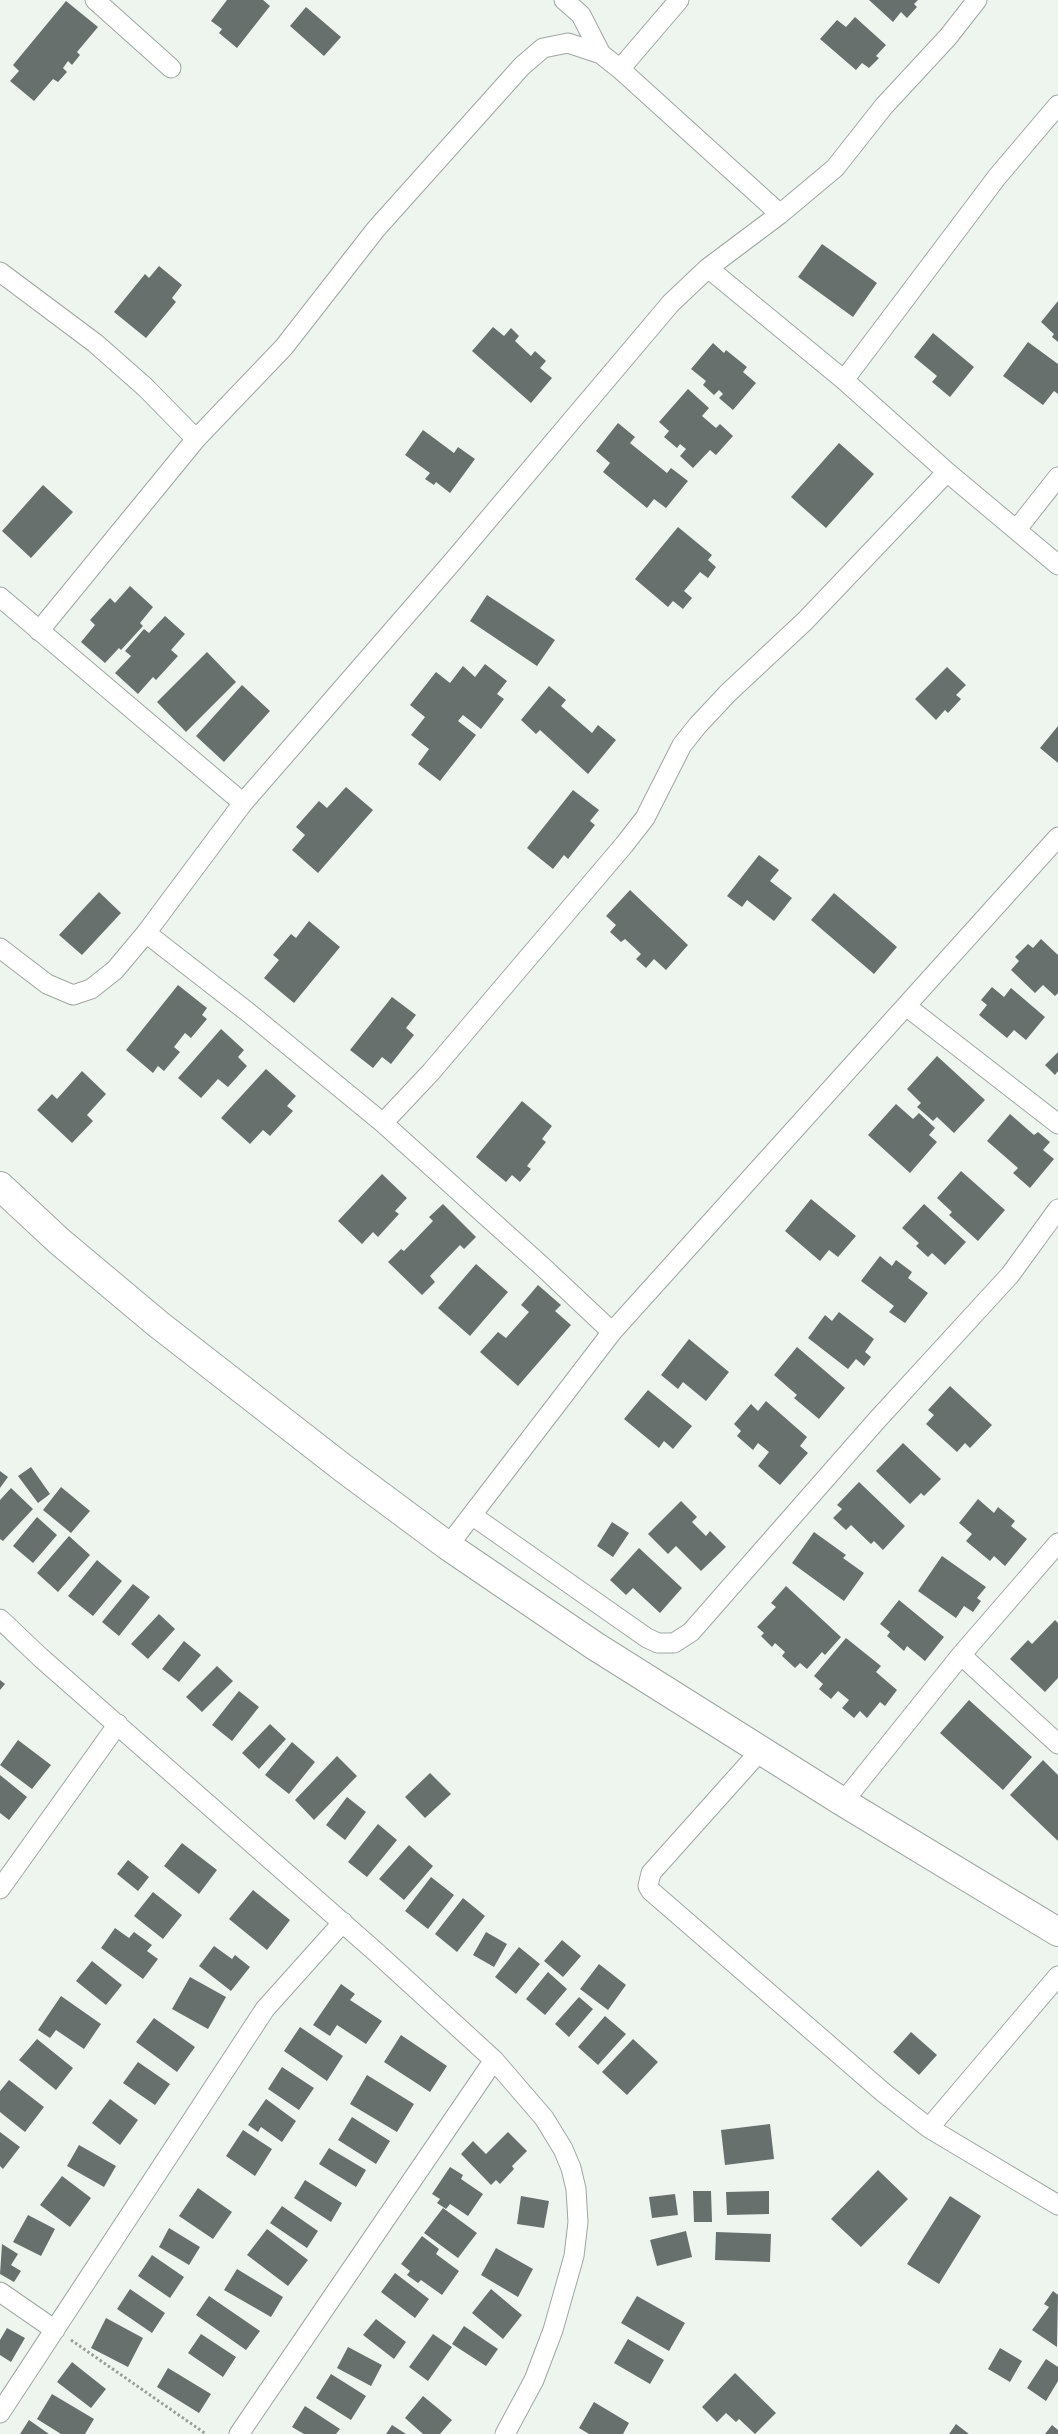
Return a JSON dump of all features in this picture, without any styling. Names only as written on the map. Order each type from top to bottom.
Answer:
[{"type":"street","points":[[95,0],[171,68]]},
{"type":"street","points":[[564,0],[580,15],[601,54]]},
{"type":"street","points":[[620,69],[678,0]]},
{"type":"street","points":[[0,948],[47,984],[73,995],[91,989],[115,970],[146,933],[243,803],[454,560],[671,303],[708,268],[780,214],[835,168],[884,106],[948,37],[977,0]]},
{"type":"street","points":[[39,632],[196,439],[284,347],[376,229],[522,66],[542,48],[568,43],[601,54],[780,214]]},
{"type":"street","points":[[844,380],[996,177],[1058,104]]},
{"type":"street","points":[[708,268],[844,380],[947,472],[1058,564]]},
{"type":"street","points":[[0,272],[95,343],[145,387],[196,439]]},
{"type":"street","points":[[383,1123],[431,1072],[645,818],[682,745],[698,725],[728,693],[805,621],[947,472]]},
{"type":"street","points":[[1017,529],[1058,477]]},
{"type":"street","points":[[0,597],[243,803]]},
{"type":"street","points":[[448,1546],[473,1516],[612,1332],[1058,837]]},
{"type":"street","points":[[146,933],[249,1013],[383,1123],[612,1332]]},
{"type":"street","points":[[906,1006],[1058,1124]]},
{"type":"street","points":[[0,1186],[58,1241],[158,1324],[343,1468],[448,1546],[595,1646],[843,1802],[1058,1932]]},
{"type":"street","points":[[473,1516],[647,1638],[658,1643],[674,1643],[691,1632],[877,1420],[1010,1274],[1058,1209]]},
{"type":"street","points":[[843,1802],[962,1655],[1058,1543]]},
{"type":"street","points":[[0,1619],[40,1658],[343,1922],[494,2060],[544,2118],[563,2150],[571,2168],[576,2189],[578,2222],[574,2256],[553,2330],[534,2380],[505,2434]]},
{"type":"street","points":[[962,1655],[1058,1744]]},
{"type":"street","points":[[0,1889],[118,1724]]},
{"type":"street","points":[[761,1750],[657,1865],[651,1873],[648,1886],[651,1891],[884,2093],[929,2128],[1058,2205]]},
{"type":"street","points":[[0,2413],[265,2009],[343,1922]]},
{"type":"street","points":[[929,2128],[1058,1976]]},
{"type":"street","points":[[239,2434],[494,2060]]},
{"type":"street","points":[[0,2292],[55,2330]]},
{"type":"path","points":[[55,2330],[206,2434]]},
{"type":"building","points":[[227,0],[263,0],[270,6],[237,48],[219,33],[222,29],[211,21]]},
{"type":"building","points":[[869,0],[918,0],[914,4],[917,7],[907,18],[901,12],[893,22]]},
{"type":"building","points":[[66,1],[98,27],[77,52],[80,55],[72,65],[68,61],[63,68],[67,72],[58,82],[53,79],[34,101],[10,81],[19,71],[13,65]]},
{"type":"building","points":[[306,7],[341,37],[324,56],[290,26]]},
{"type":"building","points":[[855,17],[886,45],[876,56],[879,58],[869,68],[862,63],[856,70],[820,39],[837,20],[846,27]]},
{"type":"building","points":[[822,244],[877,283],[853,317],[798,277]]},
{"type":"building","points":[[159,266],[182,285],[172,298],[176,302],[146,338],[114,312],[145,274],[149,278]]},
{"type":"building","points":[[1058,301],[1058,342],[1052,337],[1054,334],[1041,322]]},
{"type":"building","points":[[493,327],[504,336],[511,328],[519,336],[515,341],[531,356],[535,351],[546,361],[540,368],[552,378],[531,403],[472,351]]},
{"type":"building","points":[[933,333],[974,367],[950,397],[932,382],[937,376],[914,357]]},
{"type":"building","points":[[1028,342],[1058,364],[1058,394],[1054,391],[1043,405],[1003,376]]},
{"type":"building","points":[[713,343],[724,353],[726,350],[747,367],[743,372],[756,383],[733,410],[719,398],[723,394],[719,390],[714,395],[703,385],[706,381],[691,369]]},
{"type":"building","points":[[688,389],[709,408],[702,416],[716,428],[720,424],[733,436],[716,455],[710,450],[693,468],[680,456],[686,449],[680,444],[677,448],[664,437],[669,431],[659,422]]},
{"type":"building","points":[[618,423],[635,437],[630,443],[667,473],[671,468],[688,481],[666,508],[654,499],[647,508],[603,472],[610,463],[596,451]]},
{"type":"building","points":[[423,430],[454,453],[458,447],[475,459],[450,493],[436,482],[434,485],[425,479],[430,473],[405,455]]},
{"type":"building","points":[[839,443],[874,474],[826,528],[791,497]]},
{"type":"building","points":[[43,485],[73,512],[31,558],[2,531]]},
{"type":"building","points":[[678,527],[712,555],[708,560],[716,567],[708,578],[700,572],[684,591],[692,598],[683,609],[673,601],[668,607],[635,579]]},
{"type":"building","points":[[130,586],[153,607],[140,623],[143,626],[121,650],[119,648],[105,663],[81,642],[95,625],[90,620],[110,598],[115,603]]},
{"type":"building","points":[[487,595],[555,640],[537,666],[470,621]]},
{"type":"building","points":[[165,616],[185,634],[171,650],[178,656],[156,680],[153,677],[138,694],[115,673],[131,656],[125,651],[144,629],[149,633]]},
{"type":"building","points":[[207,652],[236,682],[186,732],[157,702]]},
{"type":"building","points":[[485,664],[507,681],[497,694],[504,699],[481,729],[463,715],[458,721],[476,735],[440,781],[418,764],[429,749],[411,735],[425,717],[410,705],[436,672],[450,683],[463,666],[475,677]]},
{"type":"building","points":[[947,667],[966,685],[956,695],[961,699],[948,713],[945,710],[936,720],[915,699]]},
{"type":"building","points":[[242,685],[270,711],[224,762],[196,736]]},
{"type":"building","points":[[549,686],[566,700],[561,706],[592,733],[598,725],[616,740],[588,774],[540,730],[536,734],[521,720]]},
{"type":"building","points":[[1058,726],[1058,763],[1040,748]]},
{"type":"building","points":[[346,787],[373,810],[318,873],[292,850],[305,835],[296,827],[319,801],[327,808]]},
{"type":"building","points":[[573,790],[599,810],[590,821],[595,825],[568,859],[564,855],[553,869],[527,848]]},
{"type":"building","points":[[759,855],[779,870],[770,881],[792,898],[774,921],[747,900],[742,907],[727,896]]},
{"type":"building","points":[[630,890],[688,945],[666,970],[654,959],[646,968],[636,959],[641,954],[625,939],[621,942],[610,932],[616,925],[606,916]]},
{"type":"building","points":[[99,892],[121,913],[82,955],[59,935]]},
{"type":"building","points":[[834,893],[897,947],[874,974],[811,920]]},
{"type":"building","points":[[309,921],[340,947],[294,1003],[264,978],[279,960],[273,955],[291,934],[296,938]]},
{"type":"building","points":[[1041,939],[1058,955],[1058,993],[1055,996],[1043,985],[1035,993],[1011,970],[1019,961],[1015,957],[1028,944],[1033,948]]},
{"type":"building","points":[[178,985],[207,1008],[202,1015],[207,1019],[191,1038],[185,1033],[174,1047],[180,1052],[164,1071],[158,1066],[153,1073],[126,1050]]},
{"type":"building","points":[[992,987],[1004,997],[1011,988],[1045,1017],[1026,1040],[1014,1030],[1007,1038],[979,1015],[987,1005],[981,1000]]},
{"type":"building","points":[[392,997],[416,1015],[406,1028],[414,1035],[391,1064],[382,1057],[373,1068],[350,1050]]},
{"type":"building","points":[[221,1029],[244,1050],[238,1057],[247,1066],[228,1087],[218,1079],[201,1098],[178,1078]]},
{"type":"building","points":[[1058,1052],[1058,1071],[1055,1075],[1045,1065]]},
{"type":"building","points":[[937,1056],[985,1100],[954,1133],[937,1117],[933,1121],[917,1107],[921,1103],[907,1089]]},
{"type":"building","points":[[266,1069],[296,1096],[287,1106],[293,1111],[270,1136],[263,1130],[250,1144],[221,1118]]},
{"type":"building","points":[[82,1071],[106,1094],[87,1115],[93,1121],[72,1143],[37,1110],[52,1094],[57,1099]]},
{"type":"building","points":[[522,1101],[552,1126],[542,1139],[546,1142],[527,1166],[531,1169],[520,1182],[512,1175],[506,1182],[476,1157]]},
{"type":"building","points":[[896,1104],[913,1119],[919,1113],[935,1128],[929,1135],[937,1142],[910,1173],[868,1135]]},
{"type":"building","points":[[1010,1114],[1034,1135],[1038,1132],[1050,1142],[1043,1150],[1054,1159],[1030,1188],[1013,1173],[1018,1168],[987,1141]]},
{"type":"building","points":[[961,1171],[1005,1210],[978,1241],[949,1215],[952,1212],[937,1198]]},
{"type":"building","points":[[382,1174],[407,1198],[395,1211],[399,1214],[378,1237],[373,1232],[362,1244],[338,1221]]},
{"type":"building","points":[[811,1199],[856,1236],[838,1257],[829,1250],[820,1261],[785,1231]]},
{"type":"building","points":[[443,1204],[476,1237],[464,1249],[460,1245],[430,1276],[435,1282],[422,1295],[388,1262],[401,1249],[404,1251],[433,1221],[429,1217]]},
{"type":"building","points":[[924,1204],[966,1242],[945,1265],[932,1253],[928,1257],[916,1246],[919,1243],[902,1228]]},
{"type":"building","points":[[880,1256],[892,1266],[896,1260],[912,1272],[908,1278],[928,1293],[905,1323],[889,1312],[894,1306],[861,1281]]},
{"type":"building","points":[[476,1264],[508,1292],[470,1336],[438,1308]]},
{"type":"building","points":[[538,1285],[561,1305],[555,1311],[571,1325],[518,1386],[480,1352],[498,1332],[506,1338],[529,1312],[521,1305]]},
{"type":"building","points":[[839,1312],[874,1339],[865,1352],[871,1357],[864,1366],[856,1359],[848,1369],[808,1338],[825,1315],[832,1321]]},
{"type":"building","points":[[689,1339],[729,1372],[706,1401],[683,1382],[678,1389],[661,1375]]},
{"type":"building","points":[[797,1347],[845,1388],[819,1419],[794,1398],[797,1395],[774,1375]]},
{"type":"building","points":[[950,1386],[992,1425],[970,1448],[965,1443],[957,1452],[926,1424],[934,1415],[928,1410]]},
{"type":"building","points":[[648,1390],[692,1426],[673,1449],[664,1441],[659,1448],[624,1419]]},
{"type":"building","points":[[766,1401],[807,1437],[800,1446],[808,1453],[780,1485],[758,1466],[769,1452],[758,1443],[753,1450],[737,1436],[741,1431],[734,1424],[751,1404],[758,1411]]},
{"type":"building","points":[[903,1443],[941,1479],[924,1496],[921,1493],[910,1504],[876,1471]]},
{"type":"building","points":[[31,1467],[50,1494],[38,1503],[18,1476]]},
{"type":"building","points":[[0,1471],[8,1477],[0,1488]]},
{"type":"building","points":[[859,1482],[905,1526],[883,1550],[874,1541],[871,1544],[851,1525],[846,1530],[833,1518],[842,1509],[837,1505]]},
{"type":"building","points":[[61,1487],[90,1511],[71,1533],[43,1510]]},
{"type":"building","points":[[11,1488],[33,1509],[3,1541],[0,1539],[0,1500]]},
{"type":"building","points":[[978,1499],[994,1513],[998,1507],[1015,1521],[1011,1526],[1027,1539],[1005,1566],[994,1556],[990,1561],[966,1541],[972,1534],[959,1523]]},
{"type":"building","points":[[681,1501],[697,1517],[692,1522],[706,1536],[710,1531],[726,1547],[701,1571],[676,1546],[668,1554],[648,1534]]},
{"type":"building","points":[[37,1517],[57,1535],[33,1563],[13,1546]]},
{"type":"building","points":[[612,1522],[629,1533],[613,1557],[597,1546]]},
{"type":"building","points":[[814,1532],[846,1555],[843,1558],[864,1573],[844,1601],[792,1563]]},
{"type":"building","points":[[69,1536],[90,1555],[58,1592],[37,1573]]},
{"type":"building","points":[[639,1548],[682,1588],[660,1613],[633,1588],[626,1595],[610,1580]]},
{"type":"building","points":[[942,1556],[986,1587],[977,1598],[981,1601],[973,1612],[964,1606],[956,1618],[918,1591]]},
{"type":"building","points":[[97,1560],[122,1581],[93,1616],[68,1596]]},
{"type":"building","points":[[133,1584],[150,1597],[119,1636],[102,1622]]},
{"type":"building","points":[[786,1586],[841,1637],[825,1655],[822,1652],[807,1669],[800,1663],[795,1668],[782,1656],[785,1652],[775,1643],[772,1647],[761,1636],[764,1633],[757,1627],[776,1607],[771,1603]]},
{"type":"building","points":[[899,1600],[944,1637],[925,1661],[907,1646],[904,1651],[887,1636],[890,1632],[880,1624]]},
{"type":"building","points":[[159,1614],[175,1629],[148,1659],[131,1644]]},
{"type":"building","points":[[1055,1620],[1058,1623],[1058,1678],[1045,1692],[1010,1659],[1028,1640],[1032,1644]]},
{"type":"building","points":[[846,1638],[881,1666],[876,1672],[897,1690],[885,1706],[880,1702],[867,1718],[860,1711],[854,1718],[842,1708],[849,1700],[838,1691],[831,1699],[819,1689],[823,1684],[814,1676]]},
{"type":"building","points":[[184,1641],[201,1655],[179,1682],[162,1669]]},
{"type":"building","points":[[217,1666],[233,1681],[202,1712],[186,1697]]},
{"type":"building","points":[[0,1680],[5,1684],[0,1690]]},
{"type":"building","points":[[239,1691],[259,1707],[232,1741],[212,1725]]},
{"type":"building","points":[[969,1700],[1032,1757],[1003,1790],[940,1733]]},
{"type":"building","points":[[270,1724],[286,1739],[259,1769],[242,1753]]},
{"type":"building","points":[[18,1740],[51,1765],[32,1789],[0,1765]]},
{"type":"building","points":[[292,1742],[315,1762],[289,1794],[265,1775]]},
{"type":"building","points":[[337,1756],[357,1776],[314,1820],[295,1800]]},
{"type":"building","points":[[1043,1760],[1058,1775],[1058,1841],[1010,1795]]},
{"type":"building","points":[[430,1773],[451,1794],[425,1818],[405,1797]]},
{"type":"building","points":[[0,1775],[27,1797],[9,1820],[0,1813]]},
{"type":"building","points":[[347,1797],[366,1812],[345,1840],[326,1825]]},
{"type":"building","points":[[378,1824],[397,1840],[367,1877],[348,1862]]},
{"type":"building","points":[[182,1843],[217,1870],[199,1894],[164,1866]]},
{"type":"building","points":[[409,1845],[433,1866],[404,1900],[379,1879]]},
{"type":"building","points":[[128,1860],[149,1877],[138,1891],[117,1874]]},
{"type":"building","points":[[431,1877],[454,1895],[428,1929],[405,1911]]},
{"type":"building","points":[[253,1890],[290,1920],[267,1950],[229,1919]]},
{"type":"building","points":[[153,1892],[182,1915],[163,1939],[134,1916]]},
{"type":"building","points":[[463,1898],[485,1916],[457,1952],[435,1934]]},
{"type":"building","points":[[115,1928],[129,1938],[134,1932],[152,1945],[147,1951],[158,1959],[143,1979],[101,1948]]},
{"type":"building","points":[[486,1932],[507,1944],[494,1967],[473,1955]]},
{"type":"building","points":[[562,1940],[581,1956],[563,1977],[544,1961]]},
{"type":"building","points":[[214,1946],[232,1959],[235,1955],[250,1967],[231,1991],[199,1966]]},
{"type":"building","points":[[519,1947],[540,1964],[516,1994],[495,1977]]},
{"type":"building","points":[[92,1961],[122,1985],[106,2005],[76,1981]]},
{"type":"building","points":[[599,1964],[626,1985],[608,2010],[580,1989]]},
{"type":"building","points":[[548,1972],[567,1989],[545,2015],[526,1999]]},
{"type":"building","points":[[190,1977],[226,1997],[208,2029],[172,2009]]},
{"type":"building","points":[[341,1984],[355,1994],[350,2000],[382,2021],[366,2044],[337,2025],[330,2036],[313,2025]]},
{"type":"building","points":[[61,1996],[101,2024],[84,2049],[56,2030],[50,2038],[38,2030]]},
{"type":"building","points":[[579,1997],[593,2009],[569,2037],[555,2024]]},
{"type":"building","points":[[605,2016],[626,2034],[598,2065],[578,2047]]},
{"type":"building","points":[[154,2018],[195,2047],[177,2072],[136,2042]]},
{"type":"building","points":[[300,2027],[343,2056],[327,2081],[284,2051]]},
{"type":"building","points":[[911,2032],[937,2055],[919,2075],[893,2052]]},
{"type":"building","points":[[401,2035],[447,2066],[430,2092],[384,2062]]},
{"type":"building","points":[[37,2039],[73,2068],[56,2090],[19,2060]]},
{"type":"building","points":[[633,2039],[658,2062],[627,2095],[602,2072]]},
{"type":"building","points":[[138,2062],[170,2084],[155,2105],[123,2083]]},
{"type":"building","points":[[282,2067],[314,2088],[299,2110],[268,2089]]},
{"type":"building","points":[[367,2075],[414,2104],[397,2132],[350,2104]]},
{"type":"building","points":[[9,2080],[44,2107],[25,2132],[0,2112],[0,2091]]},
{"type":"building","points":[[110,2099],[138,2120],[120,2145],[92,2123]]},
{"type":"building","points":[[266,2099],[296,2121],[282,2142],[261,2127],[258,2132],[248,2125]]},
{"type":"building","points":[[352,2117],[390,2141],[376,2164],[338,2140]]},
{"type":"building","points":[[770,2124],[774,2159],[725,2165],[721,2130]]},
{"type":"building","points":[[243,2130],[272,2149],[255,2176],[226,2156]]},
{"type":"building","points":[[0,2132],[20,2147],[3,2169],[0,2166]]},
{"type":"building","points":[[508,2132],[527,2151],[512,2166],[514,2169],[500,2184],[496,2180],[491,2185],[461,2154],[473,2141],[486,2154]]},
{"type":"building","points":[[79,2145],[116,2166],[104,2187],[67,2166]]},
{"type":"building","points":[[329,2148],[366,2170],[356,2187],[319,2164]]},
{"type":"building","points":[[450,2167],[463,2175],[461,2179],[483,2194],[468,2216],[450,2204],[446,2209],[437,2203],[440,2199],[432,2194]]},
{"type":"building","points":[[878,2170],[908,2199],[861,2247],[831,2219]]},
{"type":"building","points":[[62,2176],[91,2198],[70,2227],[40,2205]]},
{"type":"building","points":[[305,2180],[342,2203],[331,2222],[294,2198]]},
{"type":"building","points":[[198,2188],[232,2212],[213,2239],[179,2216]]},
{"type":"building","points":[[693,2191],[711,2191],[712,2222],[694,2222]]},
{"type":"building","points":[[769,2191],[769,2214],[727,2215],[726,2192]]},
{"type":"building","points":[[675,2194],[678,2215],[652,2218],[649,2197]]},
{"type":"building","points":[[521,2196],[549,2201],[544,2228],[517,2224]]},
{"type":"building","points":[[950,2196],[981,2216],[939,2284],[907,2264]]},
{"type":"building","points":[[282,2206],[318,2231],[307,2248],[270,2223]]},
{"type":"building","points":[[443,2208],[477,2233],[458,2258],[424,2233]]},
{"type":"building","points":[[28,2215],[55,2229],[41,2256],[13,2242]]},
{"type":"building","points":[[169,2228],[200,2247],[189,2265],[159,2247]]},
{"type":"building","points":[[267,2229],[308,2260],[288,2286],[247,2255]]},
{"type":"building","points":[[686,2231],[692,2257],[657,2266],[650,2240]]},
{"type":"building","points":[[716,2232],[771,2234],[770,2262],[715,2260]]},
{"type":"building","points":[[422,2236],[439,2249],[436,2254],[459,2271],[442,2295],[421,2280],[418,2283],[407,2275],[410,2271],[401,2264]]},
{"type":"building","points":[[2,2244],[18,2254],[11,2265],[21,2271],[14,2282],[0,2274]]},
{"type":"building","points":[[496,2248],[533,2269],[518,2297],[481,2275]]},
{"type":"building","points":[[152,2255],[184,2277],[170,2298],[138,2276]]},
{"type":"building","points":[[237,2269],[283,2297],[271,2317],[224,2290]]},
{"type":"building","points":[[395,2273],[429,2299],[415,2318],[381,2292]]},
{"type":"building","points":[[130,2289],[165,2313],[152,2333],[117,2309]]},
{"type":"building","points":[[491,2289],[522,2315],[503,2339],[472,2313]]},
{"type":"building","points":[[1053,2291],[1058,2295],[1057,2347],[1032,2330],[1049,2307],[1044,2304]]},
{"type":"building","points":[[209,2296],[260,2331],[246,2350],[196,2315]]},
{"type":"building","points":[[637,2296],[685,2323],[669,2351],[621,2323]]},
{"type":"building","points":[[106,2318],[143,2338],[128,2367],[91,2348]]},
{"type":"building","points":[[376,2319],[406,2342],[394,2359],[363,2335]]},
{"type":"building","points":[[464,2326],[498,2349],[486,2366],[452,2344]]},
{"type":"building","points":[[7,2328],[25,2338],[11,2362],[0,2355],[0,2340]]},
{"type":"building","points":[[201,2334],[236,2357],[223,2377],[188,2353]]},
{"type":"building","points":[[433,2334],[452,2347],[428,2381],[409,2367]]},
{"type":"building","points":[[628,2339],[664,2360],[650,2384],[614,2363]]},
{"type":"building","points":[[348,2347],[382,2365],[371,2386],[337,2368]]},
{"type":"building","points":[[1000,2348],[1022,2361],[1010,2382],[988,2369]]},
{"type":"building","points":[[1046,2359],[1058,2367],[1058,2381],[1046,2401],[1027,2388]]},
{"type":"building","points":[[72,2362],[106,2389],[91,2408],[57,2382]]},
{"type":"building","points":[[168,2368],[211,2394],[199,2413],[157,2387]]},
{"type":"building","points":[[735,2373],[776,2413],[755,2434],[739,2419],[736,2422],[726,2413],[717,2422],[702,2407]]},
{"type":"building","points":[[331,2374],[366,2396],[351,2420],[316,2398]]},
{"type":"building","points":[[52,2394],[94,2419],[85,2434],[61,2434],[37,2419]]},
{"type":"building","points":[[423,2396],[452,2420],[440,2434],[423,2434],[405,2418]]},
{"type":"building","points":[[594,2402],[629,2423],[623,2434],[589,2434],[579,2428]]},
{"type":"building","points":[[305,2406],[340,2429],[336,2434],[304,2434],[292,2427]]},
{"type":"building","points":[[29,2420],[49,2434],[20,2434]]},
{"type":"building","points":[[956,2424],[969,2434],[949,2434]]},
{"type":"building","points":[[392,2425],[406,2434],[386,2434]]},
{"type":"building","points":[[1052,2425],[1058,2430],[1058,2434],[1045,2434]]}]
